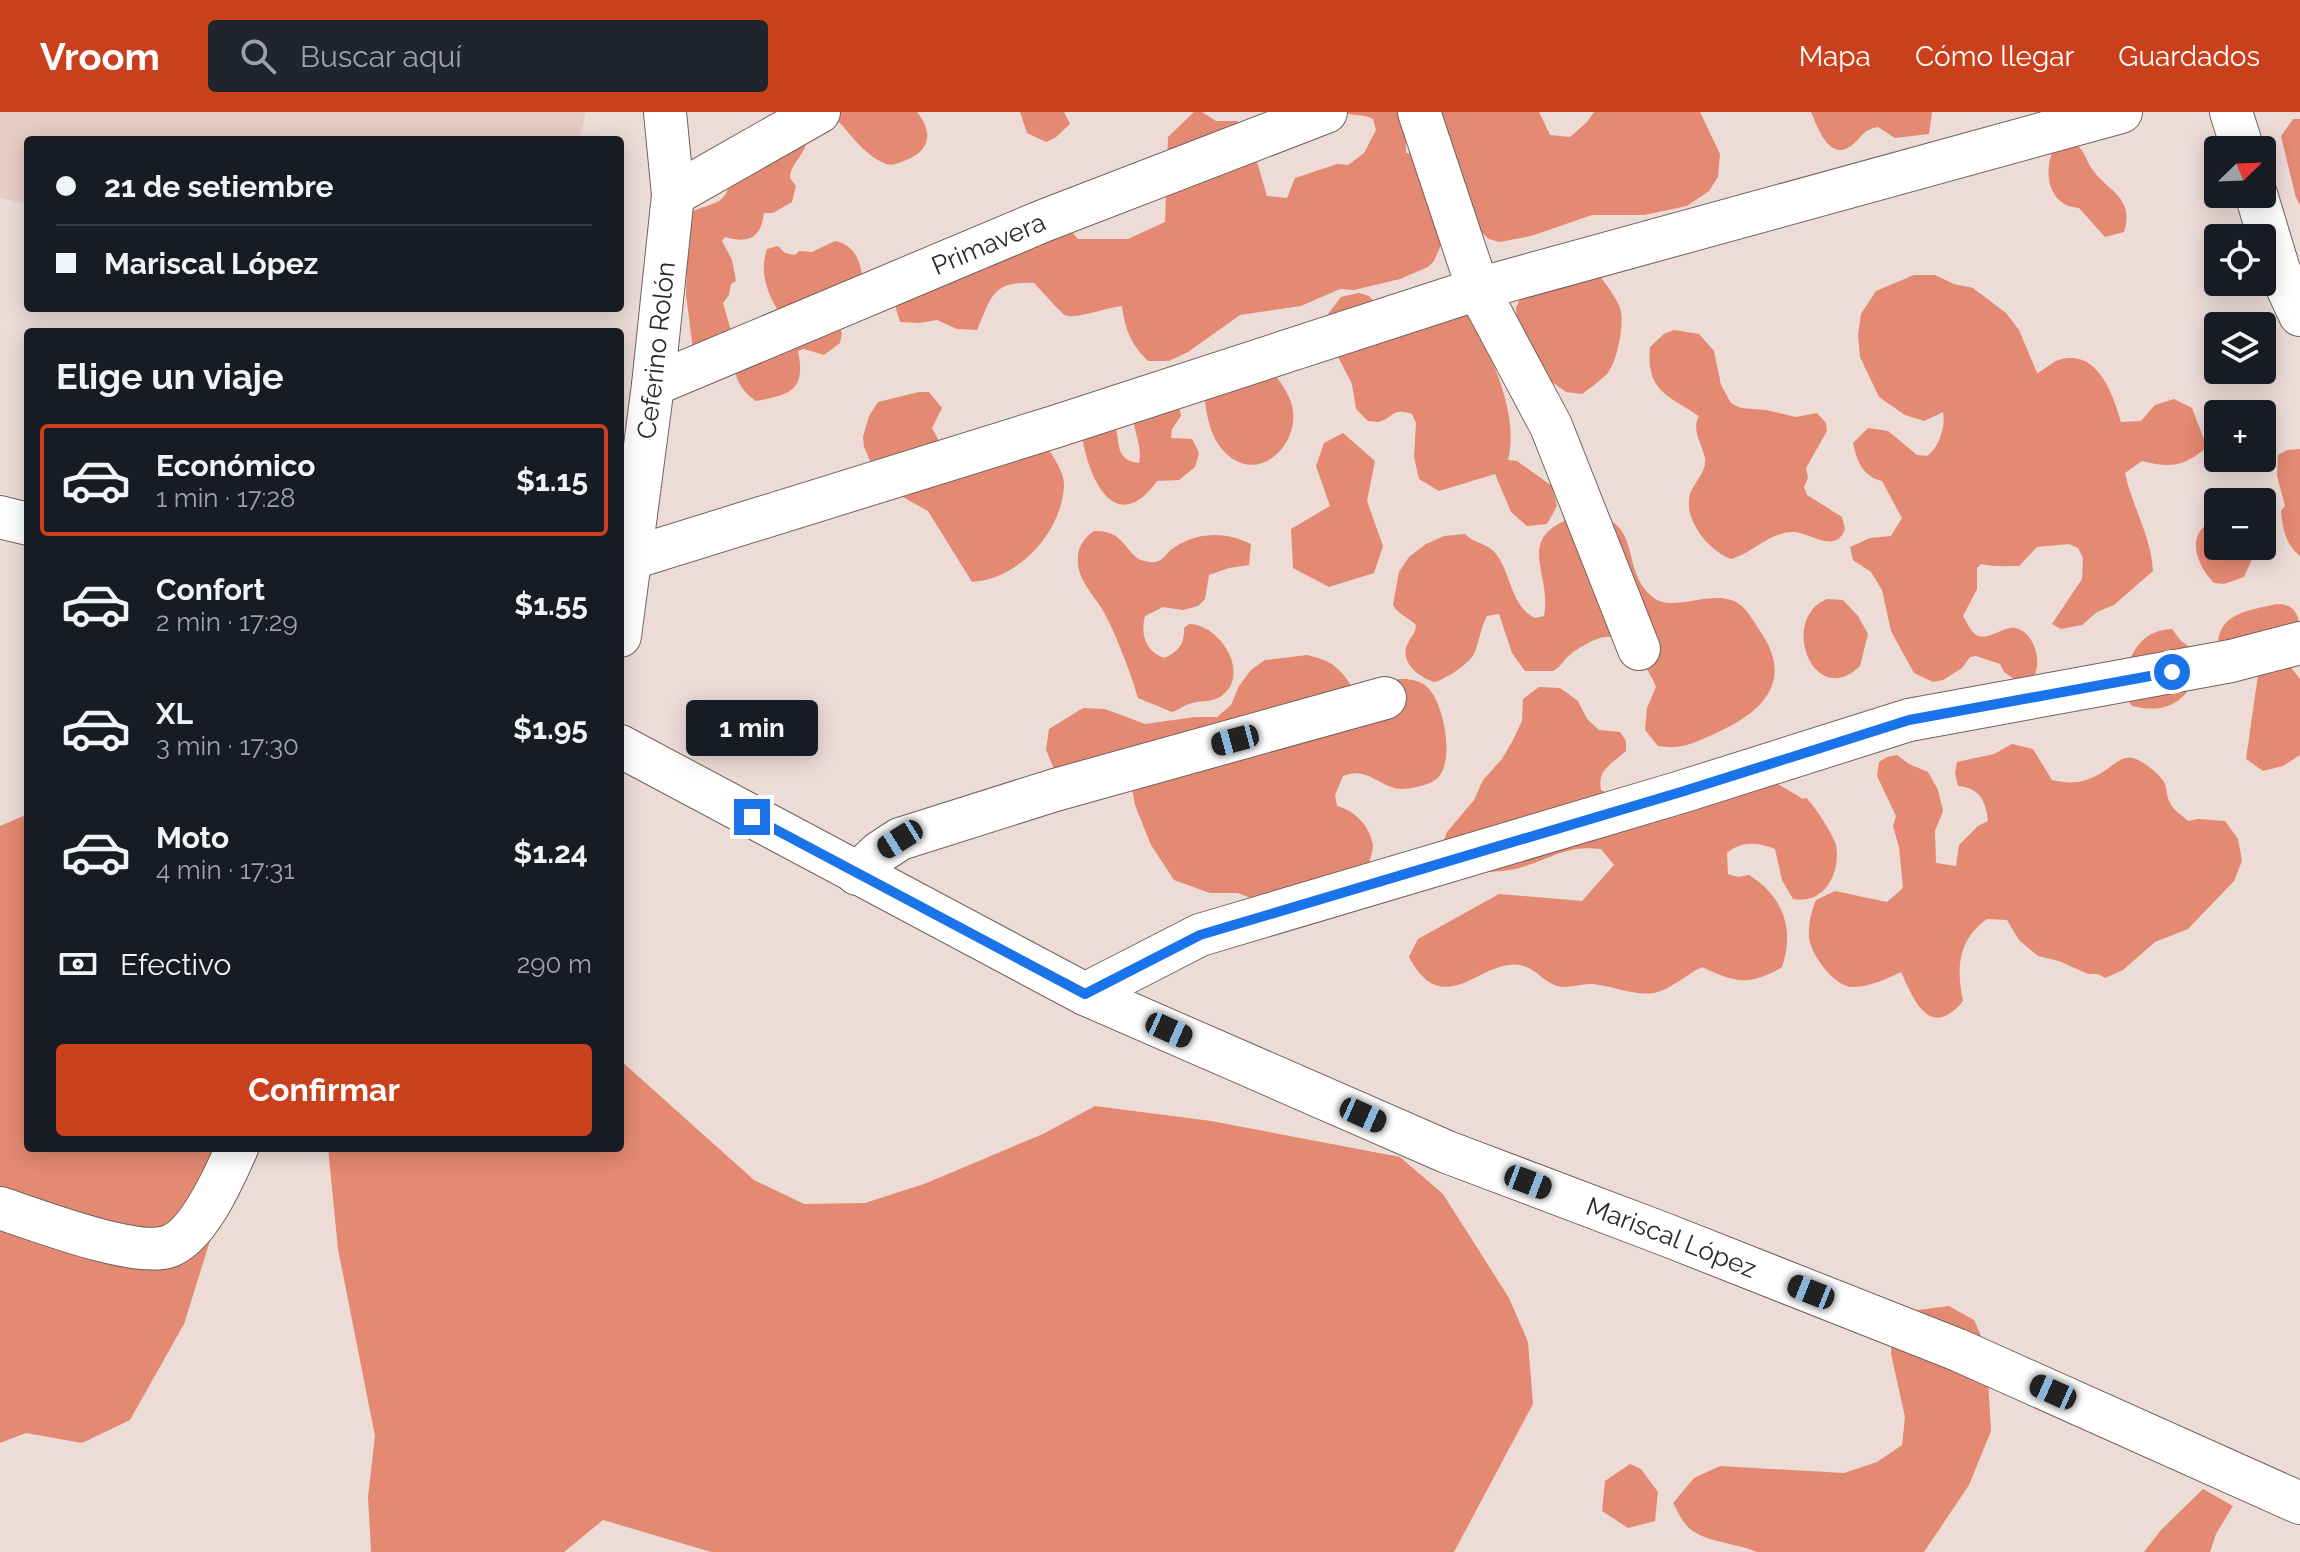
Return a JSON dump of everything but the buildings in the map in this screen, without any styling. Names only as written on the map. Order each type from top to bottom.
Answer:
[{"type":"street","name":"Ceferino Rolón","points":[[624,602],[653,385],[673,195],[665,112]]},
{"type":"street","points":[[673,195],[819,112]]},
{"type":"street","name":"Primavera","points":[[653,385],[1043,221],[1326,112]]},
{"type":"street","points":[[1419,112],[1478,289],[1551,426],[1639,649]]},
{"type":"street","points":[[629,559],[1054,427],[1478,289],[2121,112]]},
{"type":"street","points":[[2231,112],[2239,136]]},
{"type":"street","points":[[2260,208],[2279,270],[2300,315]]},
{"type":"street","points":[[0,517],[24,523]]},
{"type":"street","points":[[1085,994],[1200,935],[1681,792],[1909,720],[2231,661],[2300,643]]},
{"type":"street","points":[[857,874],[880,852],[900,839],[1055,790],[1385,698]]},
{"type":"street","name":"Mariscal López","points":[[624,748],[1085,994],[1447,1152],[1958,1350],[2300,1503]]},
{"type":"street","points":[[0,1208],[129,1247],[168,1247],[191,1230],[208,1208],[235,1152]]},
{"type":"shaded area","points":[[0,112],[586,112],[580,136],[24,136],[24,203],[0,198]]},
{"type":"shaded area","points":[[823,112],[917,112],[926,128],[927,141],[913,157],[886,164],[868,153],[841,124]]},
{"type":"shaded area","points":[[1020,112],[1064,112],[1070,124],[1046,142],[1027,133]]},
{"type":"shaded area","points":[[1194,112],[1202,112],[1216,121],[1237,121],[1250,138],[1267,196],[1287,198],[1295,178],[1337,164],[1348,165],[1364,153],[1376,130],[1373,119],[1343,112],[1405,112],[1406,153],[1416,155],[1444,238],[1434,261],[1428,267],[1400,279],[1354,290],[1340,289],[1301,306],[1240,315],[1188,352],[1169,361],[1148,361],[1142,355],[1130,336],[1122,306],[1076,316],[1065,315],[1034,283],[1001,288],[986,308],[977,330],[957,329],[937,320],[900,322],[894,302],[1063,222],[1078,239],[1128,239],[1165,222],[1168,137]]},
{"type":"shaded area","points":[[1439,112],[1539,112],[1550,135],[1570,137],[1594,112],[1700,112],[1720,154],[1718,177],[1709,191],[1687,206],[1644,215],[1592,215],[1531,236],[1499,242],[1489,239],[1474,226]]},
{"type":"shaded area","points":[[1811,112],[1932,113],[1929,134],[1895,138],[1878,127],[1865,132],[1843,150],[1830,146]]},
{"type":"shaded area","points":[[2293,119],[2300,119],[2300,205],[2281,136]]},
{"type":"shaded area","points":[[748,129],[806,142],[791,172],[790,178],[796,186],[792,202],[773,213],[764,213],[760,228],[752,237],[741,240],[725,237],[722,241],[732,260],[736,281],[731,284],[729,295],[723,303],[731,331],[693,350],[686,294],[689,213],[724,196],[731,173],[730,139]]},
{"type":"shaded area","points":[[2071,140],[2082,151],[2098,177],[2123,203],[2126,211],[2124,232],[2105,237],[2079,208],[2069,206],[2055,195],[2049,178],[2050,159],[2053,150]]},
{"type":"shaded area","points":[[835,241],[853,251],[863,282],[837,323],[842,333],[840,343],[824,355],[804,349],[798,351],[800,374],[793,388],[787,393],[756,401],[741,386],[733,366],[780,314],[766,283],[764,266],[767,249],[778,246],[785,253],[795,255],[799,251],[812,252]]},
{"type":"shaded area","points":[[1914,275],[1935,275],[1973,288],[2006,313],[2019,330],[2037,373],[2056,361],[2073,358],[2094,367],[2108,387],[2121,422],[2141,421],[2155,405],[2174,399],[2192,408],[2204,439],[2204,449],[2177,464],[2142,461],[2125,473],[2149,545],[2153,571],[2114,605],[2097,612],[2082,625],[2061,629],[2052,624],[2082,579],[2083,558],[2078,548],[2069,544],[2037,547],[2019,566],[1981,564],[1977,568],[1977,589],[1963,616],[1978,636],[2011,628],[2028,635],[2037,656],[2034,676],[2017,681],[2004,672],[2000,664],[1976,656],[1970,657],[1962,668],[1943,680],[1933,682],[1914,673],[1891,631],[1882,590],[1871,572],[1853,560],[1850,547],[1870,538],[1891,536],[1902,518],[1882,481],[1862,467],[1853,443],[1868,428],[1888,431],[1917,455],[1927,456],[1938,442],[1944,418],[1943,412],[1924,421],[1905,415],[1879,397],[1860,357],[1858,335],[1861,314],[1876,291]]},
{"type":"shaded area","points":[[1600,276],[1620,308],[1621,333],[1617,352],[1611,369],[1595,384],[1582,394],[1566,392],[1552,382],[1517,324],[1516,308],[1524,289]]},
{"type":"shaded area","points":[[1359,293],[1369,296],[1377,305],[1460,297],[1489,355],[1505,397],[1511,440],[1508,460],[1517,461],[1552,486],[1557,506],[1547,524],[1527,526],[1511,512],[1495,474],[1439,491],[1419,479],[1414,457],[1416,423],[1412,414],[1396,412],[1378,422],[1368,421],[1356,409],[1352,384],[1332,345],[1326,325],[1328,314],[1341,297]]},
{"type":"shaded area","points":[[1674,330],[1699,334],[1714,351],[1721,385],[1731,403],[1741,408],[1796,417],[1817,413],[1826,423],[1827,431],[1806,468],[1808,478],[1804,487],[1807,495],[1842,517],[1845,529],[1836,540],[1823,541],[1787,532],[1731,559],[1714,549],[1700,533],[1690,514],[1689,504],[1690,494],[1705,463],[1697,432],[1699,416],[1668,397],[1655,383],[1651,373],[1650,347],[1664,334]]},
{"type":"shaded area","points":[[1274,373],[1292,407],[1290,435],[1284,446],[1267,461],[1245,464],[1233,459],[1218,444],[1207,416],[1204,385]]},
{"type":"shaded area","points":[[929,392],[942,408],[932,428],[942,446],[1046,445],[1060,469],[1064,485],[1055,520],[1035,550],[1006,572],[972,582],[928,511],[892,491],[875,472],[864,447],[863,437],[869,416],[878,402]]},
{"type":"shaded area","points":[[1179,406],[1181,416],[1172,429],[1171,438],[1192,439],[1199,453],[1195,467],[1179,480],[1157,481],[1141,498],[1126,505],[1114,502],[1094,477],[1087,459],[1081,424],[1115,426],[1122,454],[1139,463],[1140,451],[1133,415]]},
{"type":"shaded area","points":[[1343,433],[1375,461],[1367,501],[1383,546],[1374,573],[1329,587],[1293,568],[1291,529],[1330,506],[1316,466],[1324,443]]},
{"type":"shaded area","points":[[2300,449],[2300,556],[2291,546],[2284,530],[2281,511],[2285,506],[2277,476],[2278,455],[2287,450]]},
{"type":"shaded area","points":[[1582,514],[1602,517],[1615,524],[1624,534],[1636,573],[1654,598],[1673,603],[1721,598],[1732,600],[1745,609],[1770,649],[1774,665],[1774,680],[1768,693],[1747,716],[1694,743],[1658,746],[1645,730],[1647,708],[1656,687],[1643,663],[1629,647],[1621,641],[1605,637],[1578,649],[1553,671],[1525,671],[1512,653],[1499,614],[1487,616],[1474,654],[1450,675],[1435,682],[1412,668],[1406,650],[1416,625],[1393,605],[1399,572],[1409,557],[1426,544],[1444,536],[1465,534],[1496,554],[1516,598],[1527,612],[1535,618],[1544,616],[1540,544],[1547,533],[1560,523]]},
{"type":"shaded area","points":[[2204,527],[2204,560],[2252,560],[2244,577],[2224,584],[2214,583],[2198,557],[2196,548]]},
{"type":"shaded area","points":[[1094,531],[1114,535],[1135,556],[1150,562],[1161,559],[1184,542],[1203,536],[1223,535],[1251,544],[1249,565],[1209,575],[1205,599],[1198,606],[1183,610],[1163,607],[1145,616],[1143,630],[1146,642],[1164,658],[1180,647],[1184,628],[1189,624],[1212,632],[1233,665],[1229,688],[1220,697],[1172,712],[1138,698],[1110,624],[1079,570],[1079,549],[1085,538]]},
{"type":"shaded area","points":[[1827,599],[1843,600],[1858,616],[1868,634],[1860,666],[1843,677],[1829,677],[1816,670],[1808,657],[1804,641],[1805,624],[1812,609]]},
{"type":"shaded area","points":[[2277,604],[2293,609],[2300,630],[2299,640],[2286,661],[2300,679],[2300,755],[2283,766],[2263,771],[2246,759],[2258,675],[2188,686],[2181,698],[2162,708],[2132,706],[2123,693],[2130,660],[2149,635],[2172,629],[2181,641],[2198,653],[2218,647],[2223,627],[2237,615]]},
{"type":"shaded area","points":[[1307,655],[1335,666],[1354,690],[1390,680],[1409,679],[1425,685],[1438,704],[1447,747],[1442,772],[1435,780],[1398,789],[1364,774],[1343,776],[1335,795],[1337,806],[1355,815],[1365,825],[1373,845],[1369,865],[1258,901],[1238,893],[1210,893],[1174,880],[1151,845],[1135,805],[1130,777],[1054,769],[1046,750],[1049,729],[1083,708],[1105,709],[1145,724],[1217,717],[1231,705],[1239,686],[1251,670],[1265,660]]},
{"type":"shaded area","points":[[1539,687],[1560,688],[1578,701],[1587,719],[1599,730],[1620,732],[1626,741],[1626,751],[1603,772],[1600,783],[1601,790],[1629,804],[1773,781],[1809,801],[1836,845],[1836,866],[1822,892],[1804,900],[1793,899],[1782,880],[1775,849],[1750,844],[1738,846],[1727,853],[1728,874],[1738,877],[1749,875],[1761,883],[1778,903],[1787,940],[1782,967],[1751,980],[1742,980],[1702,967],[1666,989],[1646,994],[1593,984],[1557,986],[1520,965],[1505,965],[1449,987],[1436,985],[1422,976],[1409,957],[1418,939],[1499,894],[1582,901],[1614,865],[1601,849],[1588,848],[1566,851],[1515,869],[1475,871],[1451,869],[1440,851],[1447,832],[1474,800],[1483,780],[1502,759],[1513,740],[1522,721],[1523,699]]},
{"type":"shaded area","points":[[2012,744],[2033,749],[2052,780],[2062,782],[2089,779],[2127,758],[2143,763],[2163,780],[2171,806],[2188,821],[2225,821],[2238,839],[2242,861],[2234,881],[2188,929],[2155,942],[2123,970],[2105,978],[2038,956],[2019,940],[2007,920],[1987,919],[1977,927],[1965,945],[1960,966],[1963,1001],[1941,1017],[1932,1017],[1924,1012],[1901,972],[1859,987],[1838,982],[1824,968],[1810,944],[1809,923],[1816,900],[1835,891],[1887,902],[1903,888],[1899,847],[1893,826],[1896,816],[1877,776],[1879,762],[1897,755],[1928,772],[1938,790],[1943,811],[1935,831],[1936,863],[1956,866],[1959,845],[1978,826],[1988,821],[1986,807],[1977,793],[1958,786],[1955,773],[1957,762],[1994,754]]},
{"type":"shaded area","points":[[24,816],[24,1152],[238,1152],[184,1324],[130,1420],[82,1443],[26,1433],[0,1443],[0,826]]},
{"type":"shaded area","points":[[624,1064],[754,1180],[804,1204],[865,1203],[924,1184],[1043,1134],[1095,1106],[1211,1121],[1400,1157],[1443,1194],[1509,1298],[1528,1342],[1533,1404],[1454,1552],[711,1552],[603,1520],[564,1552],[371,1552],[368,1497],[375,1436],[338,1249],[328,1152],[624,1152]]},
{"type":"shaded area","points":[[1949,1306],[1974,1320],[1986,1347],[1991,1431],[1969,1485],[1924,1552],[1757,1552],[1709,1539],[1686,1525],[1673,1503],[1694,1478],[1720,1466],[1844,1473],[1877,1462],[1902,1445],[1905,1417],[1891,1354],[1893,1323],[1918,1310]]},
{"type":"shaded area","points":[[1630,1464],[1641,1469],[1658,1492],[1655,1521],[1628,1528],[1602,1511],[1605,1481]]},
{"type":"shaded area","points":[[2203,1489],[2233,1506],[2216,1534],[2210,1552],[2144,1552],[2161,1530]]},
{"type":"route","points":[[752,817],[1085,994],[1200,935],[1681,792],[1909,720],[2172,672]]}]
